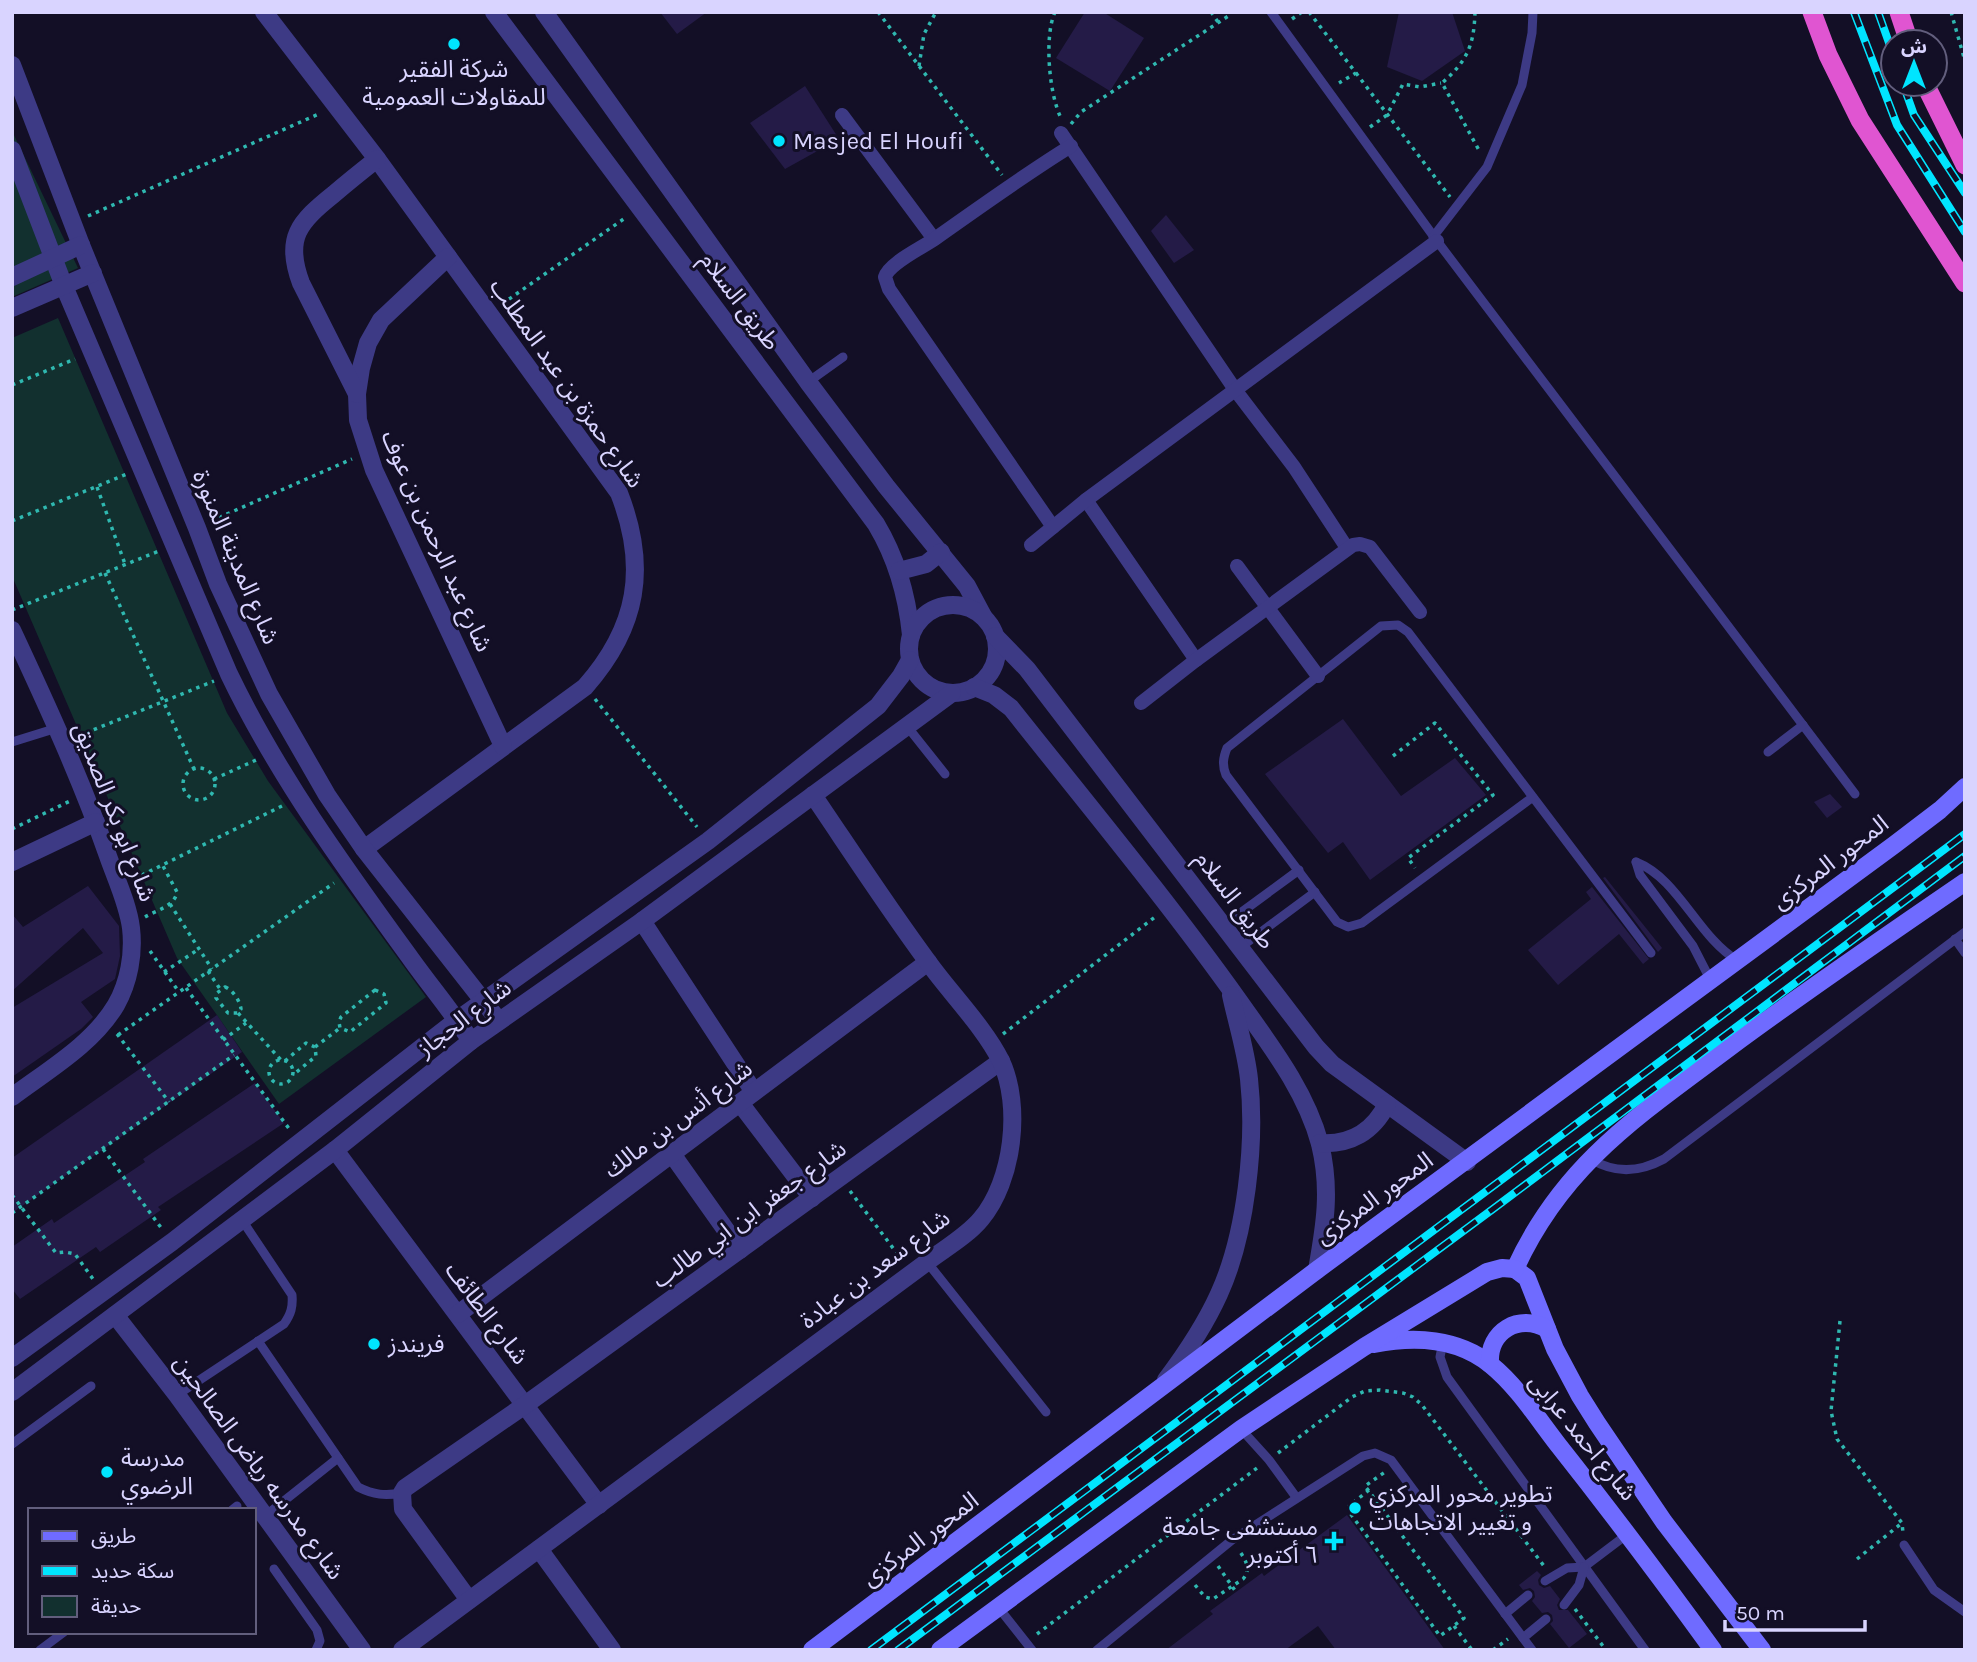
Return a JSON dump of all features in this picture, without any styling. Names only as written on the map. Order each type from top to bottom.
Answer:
[{"type":"highway","points":[[1812,12],[1828,55],[1860,120],[1965,283]]},
{"type":"highway","points":[[1932,98],[1965,165]]},
{"type":"main road","name":"المحور المركزى","points":[[812,1650],[1317,1270],[1940,810],[1965,787]]},
{"type":"main road","points":[[1940,810],[1965,800]]},
{"type":"main road","points":[[940,1650],[1241,1429],[1364,1347],[1487,1272],[1502,1268],[1515,1269],[1546,1210],[1590,1158],[1637,1116],[1796,998],[1965,882]]},
{"type":"main road","name":"شارع احمد عرابى","points":[[1515,1269],[1527,1278],[1564,1368],[1580,1396],[1632,1476],[1696,1566],[1762,1650]]},
{"type":"main road","points":[[1490,1364],[1491,1347],[1507,1327],[1531,1322],[1547,1329]]},
{"type":"main road","name":"شارع احمد عرابى","points":[[1364,1347],[1417,1339],[1443,1342],[1490,1364],[1629,1533],[1713,1650]]},
{"type":"street","name":"شارع حمزة بن عبد المطلب","points":[[264,12],[377,159],[619,494],[634,543],[636,569],[630,608],[616,645],[585,687],[364,849]]},
{"type":"street","name":"طريق السلام","points":[[494,12],[876,524],[899,571],[909,611],[911,635]]},
{"type":"street","name":"طريق السلام","points":[[544,12],[808,382],[886,486],[967,586],[983,616]]},
{"type":"street","name":"شارع المدينة المنورة","points":[[12,65],[72,223],[197,528],[222,596],[269,694],[327,795],[364,849],[499,1021]]},
{"type":"street","points":[[842,116],[934,239]]},
{"type":"street","points":[[1064,131],[1070,146],[1236,391],[1294,467],[1347,548]]},
{"type":"street","points":[[1053,527],[885,281],[888,270],[1009,184],[1070,146]]},
{"type":"street","points":[[12,150],[64,286],[229,674],[270,753],[299,798],[348,872],[471,1041]]},
{"type":"street","points":[[357,394],[302,283],[295,266],[294,248],[298,230],[308,215],[377,159]]},
{"type":"street","points":[[1031,545],[1086,500],[1236,391],[1435,239]]},
{"type":"street","points":[[12,277],[81,245]]},
{"type":"street","name":"شارع عبد الرحمن بن عوف","points":[[449,257],[381,320],[368,343],[357,394],[358,420],[368,452],[503,746]]},
{"type":"street","points":[[12,308],[93,274]]},
{"type":"street","points":[[1086,500],[1196,660]]},
{"type":"street","points":[[1141,702],[1347,548],[1360,544],[1370,547],[1420,611]]},
{"type":"street","points":[[899,571],[926,564],[941,552]]},
{"type":"street","points":[[1237,566],[1318,676]]},
{"type":"street","points":[[960,605],[983,616],[995,636],[996,660],[984,680],[974,687],[952,693],[940,691],[921,680],[910,660],[911,635],[925,615],[936,608],[960,605]]},
{"type":"street","name":"شارع ابو بكر الصديق","points":[[12,630],[96,822],[131,924],[132,944],[128,974],[117,1003],[106,1020],[86,1040],[12,1097]]},
{"type":"street","name":"طريق السلام","points":[[995,636],[1027,669],[1306,1035],[1332,1064],[1466,1161]]},
{"type":"street","name":"شارع الحجاز","points":[[12,1358],[172,1242],[457,1020],[708,842],[878,706],[910,660]]},
{"type":"street","points":[[974,687],[994,695],[1011,708],[1169,906],[1230,988],[1298,1090],[1320,1143],[1325,1170],[1327,1197],[1317,1270]]},
{"type":"street","name":"شارع الحجاز","points":[[12,1392],[335,1150],[471,1041],[642,921],[952,693]]},
{"type":"street","name":"شارع سعد بن عبادة","points":[[402,1650],[981,1220],[1001,1182],[1008,1157],[1012,1119],[1007,1080],[1000,1062],[990,1044],[928,962],[813,795]]},
{"type":"street","points":[[12,862],[96,822]]},
{"type":"street","points":[[642,921],[747,1098],[812,1198]]},
{"type":"street","name":"شارع أنس بن مالك","points":[[458,1314],[928,962]]},
{"type":"street","points":[[1159,1391],[1196,1339],[1220,1292],[1231,1258],[1246,1190],[1250,1129],[1248,1077],[1230,988]]},
{"type":"street","name":"شارع جعفر ابن ابي طالب","points":[[402,1493],[410,1484],[525,1405],[1000,1062]]},
{"type":"street","points":[[1320,1143],[1340,1143],[1360,1135],[1377,1122],[1387,1104]]},
{"type":"street","name":"شارع الطائف","points":[[335,1150],[599,1505]]},
{"type":"street","points":[[672,1154],[740,1250]]},
{"type":"street","name":"شارع مدرسه رياض الصالحين","points":[[115,1314],[362,1650]]},
{"type":"street","points":[[402,1493],[403,1509],[469,1600]]},
{"type":"street","points":[[538,1549],[612,1650]]},
{"type":"lane","points":[[1271,12],[1435,239],[1855,794]]},
{"type":"lane","points":[[1435,239],[1488,167],[1522,85],[1534,12]]},
{"type":"lane","points":[[808,382],[843,357]]},
{"type":"lane","points":[[1533,797],[1353,927],[1338,922],[1227,775],[1223,762],[1227,748],[1381,626],[1392,624],[1404,628],[1533,797],[1651,953]]},
{"type":"lane","points":[[906,725],[945,774]]},
{"type":"lane","points":[[1769,752],[1803,725]]},
{"type":"lane","points":[[12,742],[60,735]]},
{"type":"lane","points":[[1711,981],[1693,946],[1640,875],[1636,862],[1655,872],[1709,937],[1738,961]]},
{"type":"lane","points":[[1224,925],[1299,870]]},
{"type":"lane","points":[[1241,947],[1315,892]]},
{"type":"lane","points":[[1590,1158],[1599,1164],[1621,1170],[1643,1168],[1664,1159],[1965,932]]},
{"type":"lane","points":[[1955,939],[1965,953]]},
{"type":"lane","points":[[177,1395],[284,1324],[290,1315],[292,1294],[242,1220]]},
{"type":"lane","points":[[927,1262],[1046,1412]]},
{"type":"lane","points":[[258,1341],[358,1488],[387,1496],[402,1493]]},
{"type":"lane","points":[[1443,1342],[1440,1357],[1447,1377],[1645,1650]]},
{"type":"lane","points":[[12,1444],[91,1387]]},
{"type":"lane","points":[[1241,1429],[1269,1460],[1296,1497]]},
{"type":"lane","points":[[1097,1650],[1221,1548],[1296,1497],[1368,1454],[1381,1454],[1395,1465],[1532,1650]]},
{"type":"lane","points":[[265,1516],[338,1458]]},
{"type":"lane","points":[[1545,1581],[1567,1569],[1584,1567],[1629,1533]]},
{"type":"lane","points":[[1904,1545],[1934,1590],[1965,1612]]},
{"type":"lane","points":[[1566,1603],[1579,1585],[1584,1567]]},
{"type":"lane","points":[[274,1569],[317,1630],[320,1641],[316,1650]]},
{"type":"lane","points":[[1505,1614],[1528,1595]]},
{"type":"lane","points":[[998,1607],[1032,1650]]},
{"type":"lane","points":[[1523,1638],[1546,1619]]},
{"type":"lane","points":[[40,1650],[61,1634]]},
{"type":"path","points":[[878,12],[1009,184]]},
{"type":"path","points":[[919,66],[924,34],[936,12]]},
{"type":"path","points":[[1055,12],[1051,26],[1053,92],[1064,131],[1081,112],[1230,15]]},
{"type":"path","points":[[1211,12],[1219,22]]},
{"type":"path","points":[[1309,12],[1457,206]]},
{"type":"path","points":[[1360,134],[1387,115],[1403,84],[1420,87],[1442,83],[1461,66],[1469,53],[1475,12]]},
{"type":"path","points":[[1951,12],[1965,61]]},
{"type":"path","points":[[1327,90],[1356,73]]},
{"type":"path","points":[[1442,83],[1488,167]]},
{"type":"path","points":[[72,223],[336,106]]},
{"type":"path","points":[[999,172],[1010,165]]},
{"type":"path","points":[[489,313],[640,208]]},
{"type":"path","points":[[12,385],[92,352]]},
{"type":"path","points":[[197,528],[368,452]]},
{"type":"path","points":[[12,521],[142,468]]},
{"type":"path","points":[[97,487],[125,565]]},
{"type":"path","points":[[12,610],[174,545]]},
{"type":"path","points":[[105,573],[194,769]]},
{"type":"path","points":[[60,735],[163,701],[229,674]]},
{"type":"path","points":[[585,687],[708,842]]},
{"type":"path","points":[[1393,756],[1435,723],[1493,795],[1408,858],[1423,878]]},
{"type":"path","points":[[214,779],[270,753]]},
{"type":"path","points":[[194,769],[206,769],[214,779],[213,791],[209,796],[191,798],[183,789],[188,772],[194,769]]},
{"type":"path","points":[[12,829],[85,794]]},
{"type":"path","points":[[119,887],[299,798]]},
{"type":"path","points":[[163,865],[177,892],[174,902],[131,924],[179,992]]},
{"type":"path","points":[[118,1035],[348,872]]},
{"type":"path","points":[[170,904],[200,949],[220,989]]},
{"type":"path","points":[[990,1044],[1169,906]]},
{"type":"path","points":[[164,972],[200,949]]},
{"type":"path","points":[[186,988],[300,1143]]},
{"type":"path","points":[[220,989],[230,989],[241,1004],[238,1013]]},
{"type":"path","points":[[220,989],[216,998],[229,1013],[238,1013]]},
{"type":"path","points":[[375,989],[384,993],[386,1003],[350,1032],[340,1028],[341,1017],[375,989]]},
{"type":"path","points":[[238,1013],[283,1061],[292,1066],[293,1075]]},
{"type":"path","points":[[106,1020],[169,1102]]},
{"type":"path","points":[[223,1040],[246,1023]]},
{"type":"path","points":[[315,1047],[340,1028]]},
{"type":"path","points":[[306,1043],[315,1047],[316,1056],[283,1084],[271,1077],[270,1068],[276,1062],[283,1061],[306,1043]]},
{"type":"path","points":[[12,1213],[234,1055]]},
{"type":"path","points":[[103,1149],[172,1242]]},
{"type":"path","points":[[840,1178],[912,1273]]},
{"type":"path","points":[[12,1195],[56,1253],[75,1254],[103,1292]]},
{"type":"path","points":[[1840,1321],[1831,1411],[1837,1439],[1902,1523],[1904,1545]]},
{"type":"path","points":[[1369,1490],[1349,1506],[1350,1513],[1440,1636],[1464,1618],[1369,1490],[1365,1486],[1395,1465]]},
{"type":"path","points":[[1857,1559],[1902,1523]]},
{"type":"path","points":[[1202,1595],[1216,1598],[1232,1587],[1247,1574],[1247,1564]]},
{"type":"path","points":[[1226,1577],[1236,1592]]},
{"type":"path","points":[[1566,1603],[1606,1650]]},
{"type":"path","points":[[1454,1626],[1472,1650]]},
{"type":"green space","points":[[12,131],[78,268],[12,297]]},
{"type":"green space","points":[[58,318],[227,713],[268,781],[426,997],[279,1104],[177,958],[12,576],[12,338]]},
{"type":"building","points":[[660,12],[707,12],[677,34]]},
{"type":"building","points":[[1085,12],[1103,12],[1144,38],[1110,91],[1056,58]]},
{"type":"building","points":[[1399,12],[1452,12],[1465,51],[1422,81],[1387,67]]},
{"type":"building","points":[[805,86],[839,139],[785,169],[750,123]]},
{"type":"building","points":[[1166,215],[1194,250],[1174,263],[1151,231]]},
{"type":"building","points":[[1343,719],[1401,796],[1455,758],[1486,795],[1370,880],[1343,842],[1328,853],[1265,774]]},
{"type":"building","points":[[1830,794],[1842,807],[1827,818],[1814,802]]},
{"type":"building","points":[[1605,877],[1662,948],[1658,952],[1603,878]]},
{"type":"building","points":[[88,886],[119,926],[120,956],[115,979],[81,1002],[93,1017],[81,1029],[12,1077],[12,1008],[103,953],[83,928],[12,991],[12,914],[23,927]]},
{"type":"building","points":[[1592,887],[1649,959],[1643,964],[1619,934],[1558,985],[1528,950],[1591,899],[1586,892]]},
{"type":"building","points":[[217,1015],[242,1052],[12,1213],[12,1158]]},
{"type":"building","points":[[255,1083],[284,1123],[158,1207],[161,1210],[100,1252],[96,1247],[20,1299],[12,1289],[12,1247],[52,1219],[54,1223],[145,1162],[143,1159]]},
{"type":"building","points":[[1347,1515],[1445,1650],[1336,1650],[1318,1626],[1285,1650],[1166,1650],[1213,1614],[1210,1611],[1262,1573],[1264,1576]]},
{"type":"building","points":[[1537,1571],[1541,1575],[1539,1585],[1544,1588],[1550,1586],[1560,1599],[1557,1605],[1559,1610],[1568,1610],[1587,1634],[1569,1648],[1550,1624],[1553,1621],[1552,1615],[1548,1612],[1542,1613],[1532,1601],[1535,1597],[1534,1591],[1530,1588],[1523,1590],[1519,1585]]},
{"type":"railway","points":[[1854,12],[1897,125],[1965,232]]},
{"type":"railway","points":[[1878,12],[1884,28]]},
{"type":"railway","points":[[1908,98],[1914,115],[1965,193]]},
{"type":"railway","points":[[871,1650],[1965,834]]},
{"type":"railway","points":[[898,1650],[1965,856]]},
{"type":"place","name":"شركة الفقير للمقاولات العمومية","points":[[454,44]]},
{"type":"place","name":"Masjed El Houfi","points":[[779,141]]},
{"type":"place","name":"فريندز","points":[[374,1344]]},
{"type":"place","name":"مدرسة الرضوي","points":[[107,1472]]},
{"type":"place","name":"تطوير محور المركزي و تغيير الاتجاهات","points":[[1355,1508]]},
{"type":"place","name":"مستشفى جامعة ٦ أكتوبر","points":[[1334,1541]]}]
